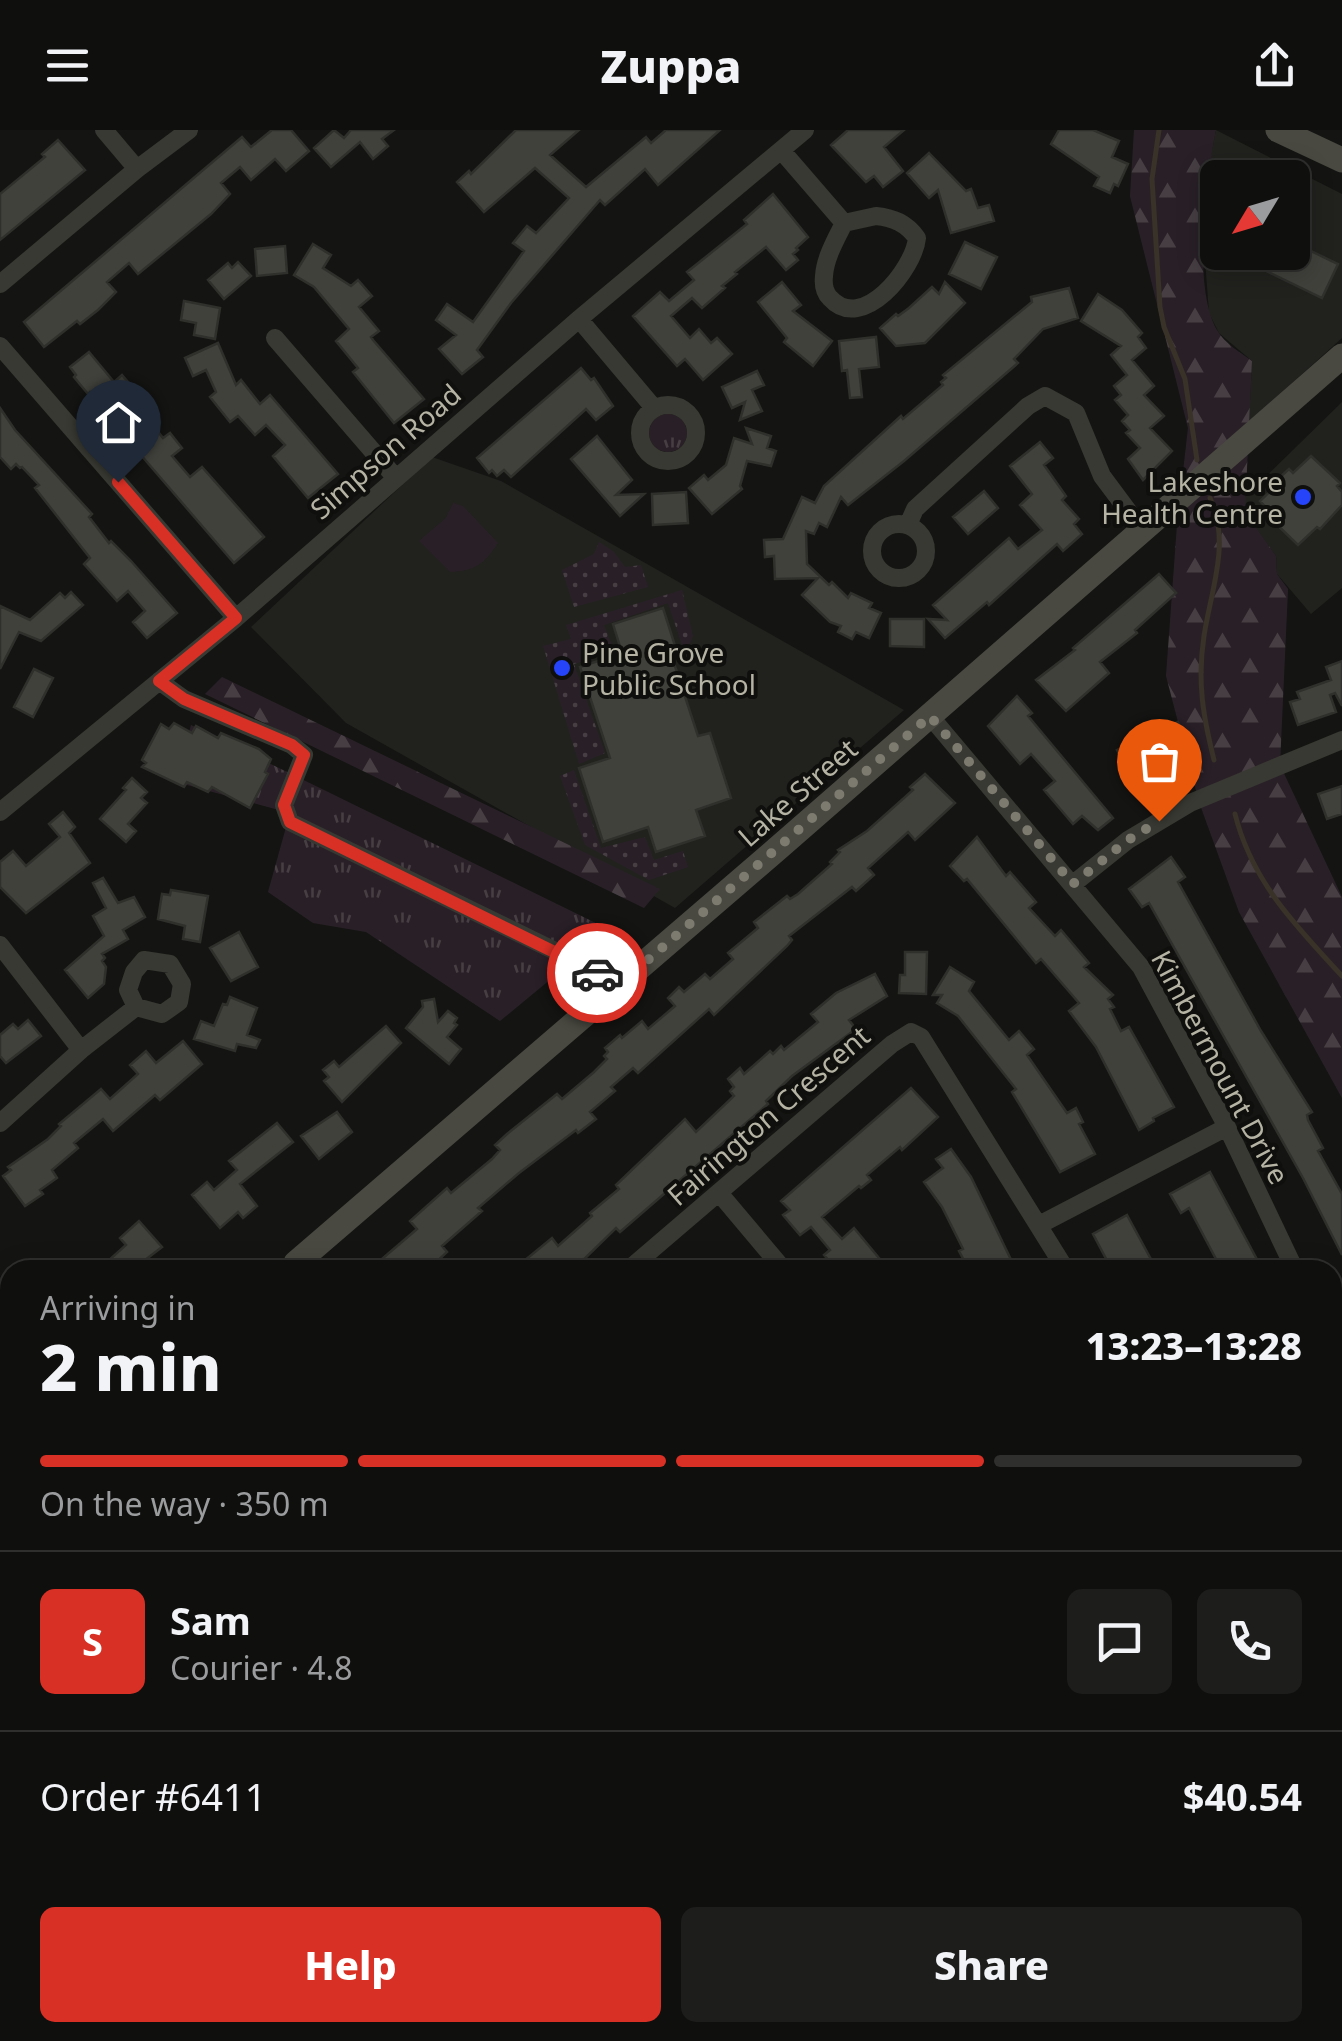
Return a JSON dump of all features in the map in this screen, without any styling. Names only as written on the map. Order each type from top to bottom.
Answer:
[{"type":"street","points":[[104,130],[136,168]]},
{"type":"street","points":[[0,284],[136,168],[189,130]]},
{"type":"street","name":"Simpson Road","points":[[0,812],[236,618],[395,477],[804,130]]},
{"type":"street","points":[[1278,130],[1342,160]]},
{"type":"street","points":[[781,150],[844,223]]},
{"type":"street","points":[[876,216],[890,218],[911,229],[917,238],[912,260],[890,287],[866,307],[854,309],[834,303],[824,291],[824,275],[844,223],[876,216]]},
{"type":"street","points":[[579,319],[654,408]]},
{"type":"street","points":[[275,338],[395,477]]},
{"type":"street","points":[[0,346],[236,618]]},
{"type":"street","name":"Lake Street","points":[[304,1260],[1342,356]]},
{"type":"street","points":[[908,526],[915,508],[1028,406],[1045,396],[1076,413],[1102,476],[1142,531]]},
{"type":"street","points":[[159,681],[184,699],[292,745],[304,755],[284,805],[290,822],[592,968],[612,991]]},
{"type":"street","name":"Kimbermount Drive","points":[[930,716],[1141,967],[1227,1127],[1290,1260]]},
{"type":"street","points":[[1073,884],[1128,840],[1190,803],[1342,740]]},
{"type":"street","points":[[0,946],[82,1050]]},
{"type":"street","points":[[3,1114],[136,1007]]},
{"type":"street","name":"Fairington Crescent","points":[[640,1260],[892,1044],[911,1032],[921,1038],[1060,1260]]},
{"type":"street","points":[[1040,1225],[1227,1127]]},
{"type":"street","points":[[720,1194],[776,1260]]},
{"type":"shaded area","points":[[1216,130],[1275,160],[1210,160]]},
{"type":"shaded area","points":[[1310,178],[1342,194],[1342,338],[1249,422],[1252,361],[1219,333],[1209,313],[1206,270],[1310,270]]},
{"type":"shaded area","points":[[1342,402],[1342,588],[1311,614],[1277,574],[1276,556],[1245,513],[1245,497]]},
{"type":"shaded area","name":"Pine Grove Public School","points":[[432,457],[501,481],[904,710],[675,908],[346,723],[251,627]]},
{"type":"green space","points":[[1134,130],[1216,130],[1211,160],[1200,160],[1200,270],[1204,270],[1209,311],[1217,330],[1228,344],[1252,361],[1245,512],[1276,556],[1277,574],[1288,589],[1280,765],[1342,897],[1342,1098],[1239,912],[1199,802],[1166,676],[1188,428],[1130,196]]},
{"type":"green space","points":[[668,414],[681,420],[687,433],[681,446],[668,452],[655,446],[649,433],[655,420]]},
{"type":"green space","points":[[453,503],[463,506],[498,543],[478,565],[450,572],[419,541],[446,518]]},
{"type":"green space","points":[[599,542],[614,552],[625,567],[641,565],[648,587],[574,607],[562,570],[594,554]]},
{"type":"green space","points":[[682,590],[693,636],[685,654],[668,603],[604,625],[614,651],[574,664],[605,753],[579,764],[543,646],[571,639],[566,625]]},
{"type":"green space","points":[[222,677],[660,889],[644,908],[205,694]]},
{"type":"green space","points":[[191,725],[610,930],[500,1021],[366,932],[313,923],[268,892],[290,813],[176,782]]},
{"type":"green space","points":[[574,770],[601,848],[645,837],[654,860],[683,851],[688,867],[649,880],[585,845],[560,776]]},
{"type":"building","points":[[272,130],[291,130],[309,151],[286,171],[275,159],[251,180],[240,167],[221,183],[230,194],[211,214],[138,274],[129,263],[107,282],[116,292],[98,310],[44,347],[24,322],[242,137],[251,147]]},
{"type":"building","points":[[334,130],[344,138],[351,130],[394,130],[382,139],[388,146],[373,159],[360,142],[331,167],[314,148]]},
{"type":"building","points":[[516,130],[579,130],[550,155],[586,187],[646,137],[651,143],[666,130],[720,130],[658,185],[645,169],[605,205],[600,200],[511,303],[477,350],[483,357],[462,374],[439,349],[456,335],[436,320],[447,304],[473,322],[524,251],[513,243],[527,226],[536,233],[569,198],[535,168],[484,212],[457,182],[469,171],[471,174]]},
{"type":"building","points":[[848,130],[904,130],[884,147],[903,171],[883,187],[874,176],[866,182],[831,145]]},
{"type":"building","points":[[1059,130],[1093,130],[1119,141],[1112,157],[1128,164],[1118,186],[1114,184],[1110,193],[1094,186],[1099,177],[1051,144]]},
{"type":"building","points":[[58,140],[85,170],[0,240],[0,194],[45,157],[42,154]]},
{"type":"building","points":[[929,153],[966,191],[971,189],[978,208],[989,205],[994,221],[951,233],[938,190],[929,198],[907,173]]},
{"type":"building","points":[[773,194],[808,237],[793,254],[798,260],[786,270],[766,247],[735,272],[722,286],[725,288],[702,308],[692,298],[671,316],[690,338],[699,329],[711,343],[717,338],[732,354],[703,380],[685,359],[677,366],[633,316],[660,292],[669,301],[694,280],[687,272],[747,224],[744,220]]},
{"type":"building","points":[[965,242],[997,257],[981,289],[949,274]]},
{"type":"building","points":[[313,244],[331,255],[323,268],[351,286],[358,280],[372,296],[359,307],[379,331],[371,337],[424,399],[394,423],[353,372],[358,368],[336,341],[349,329],[314,287],[294,275]]},
{"type":"building","points":[[285,246],[287,273],[257,276],[255,249]]},
{"type":"building","points":[[1310,251],[1338,264],[1322,298],[1264,270],[1310,270]]},
{"type":"building","points":[[238,262],[251,276],[224,299],[208,280],[228,263],[232,268]]},
{"type":"building","points":[[782,282],[801,305],[793,311],[832,341],[813,366],[784,342],[787,338],[758,302]]},
{"type":"building","points":[[945,282],[965,303],[925,343],[896,346],[880,328],[932,287],[939,294]]},
{"type":"building","points":[[1069,288],[1078,318],[1043,329],[1014,359],[1018,363],[904,461],[848,505],[841,497],[827,527],[819,523],[814,534],[806,531],[807,564],[848,598],[851,593],[872,603],[869,608],[881,613],[869,638],[856,632],[852,639],[838,632],[841,626],[830,622],[802,595],[818,578],[775,579],[774,556],[765,557],[764,540],[783,539],[802,497],[815,503],[824,486],[901,416],[903,419],[943,385],[943,375],[1032,302],[1031,297]]},
{"type":"building","points":[[1098,294],[1122,310],[1142,333],[1138,337],[1146,348],[1132,360],[1154,386],[1144,395],[1164,416],[1150,428],[1172,451],[1143,480],[1128,459],[1140,448],[1126,433],[1130,430],[1122,421],[1128,415],[1115,400],[1121,395],[1114,386],[1127,375],[1111,355],[1121,346],[1081,321]]},
{"type":"building","points":[[184,301],[220,308],[215,339],[194,335],[196,323],[181,320]]},
{"type":"building","points":[[876,337],[879,367],[859,369],[862,397],[850,398],[839,341]]},
{"type":"building","points":[[218,343],[236,385],[241,380],[260,404],[270,395],[338,474],[308,498],[273,456],[285,445],[266,425],[255,435],[238,416],[230,422],[210,397],[216,392],[206,370],[193,376],[185,358]]},
{"type":"building","points":[[89,352],[114,382],[122,375],[135,390],[129,395],[163,438],[170,433],[182,448],[172,456],[190,477],[202,467],[264,537],[234,563],[123,434],[126,431],[110,412],[74,377],[70,367]]},
{"type":"building","points":[[581,368],[591,380],[594,378],[613,406],[596,420],[586,409],[511,477],[504,470],[497,476],[492,470],[489,473],[477,458]]},
{"type":"building","points":[[757,371],[764,385],[752,390],[762,411],[740,420],[745,402],[732,408],[722,387]]},
{"type":"building","points":[[0,408],[15,430],[92,514],[89,517],[109,543],[131,561],[177,613],[147,638],[133,622],[145,611],[128,591],[117,601],[84,564],[90,558],[35,488],[39,485],[22,467],[16,464],[11,469],[0,457]]},
{"type":"building","points":[[746,428],[771,436],[767,448],[776,451],[771,466],[747,461],[742,489],[712,514],[689,488],[704,475],[708,480],[726,465],[734,438],[752,444]]},
{"type":"building","points":[[597,436],[632,480],[616,495],[644,494],[620,516],[571,459]]},
{"type":"building","points":[[1040,442],[1053,458],[1044,465],[1066,496],[1062,500],[1079,519],[1074,524],[1082,534],[1063,551],[1057,544],[989,605],[987,602],[945,638],[928,619],[947,620],[933,605],[1009,538],[1018,549],[1042,530],[1020,505],[1032,494],[1010,466]]},
{"type":"building","name":"Lakeshore Health Centre","points":[[1311,456],[1340,483],[1337,486],[1342,492],[1342,505],[1298,545],[1269,517],[1272,514],[1260,501],[1289,469],[1293,473]]},
{"type":"building","points":[[984,491],[998,508],[968,534],[953,517]]},
{"type":"building","points":[[686,492],[688,523],[653,525],[652,494]]},
{"type":"building","points":[[1159,574],[1176,593],[1135,630],[1137,633],[1100,662],[1109,673],[1066,711],[1036,680]]},
{"type":"building","points":[[71,592],[83,605],[41,641],[19,632],[0,669],[0,606],[30,620],[60,593],[65,598]]},
{"type":"building","points":[[663,608],[677,652],[671,654],[698,736],[710,733],[731,798],[696,810],[705,836],[656,852],[648,827],[603,842],[579,768],[610,758],[580,667],[622,653],[613,624]]},
{"type":"building","points":[[890,619],[924,619],[924,647],[890,646]]},
{"type":"building","points":[[1342,661],[1342,706],[1335,693],[1330,695],[1336,712],[1298,725],[1290,702],[1300,699],[1297,692],[1331,680],[1326,667]]},
{"type":"building","points":[[34,669],[53,678],[33,717],[14,707]]},
{"type":"building","points":[[1017,696],[1032,713],[1028,716],[1113,818],[1098,830],[1082,816],[1073,824],[1044,790],[1055,781],[1031,754],[1020,764],[988,726]]},
{"type":"building","points":[[1178,722],[1191,748],[1181,752],[1186,763],[1143,782],[1140,777],[1134,781],[1117,750]]},
{"type":"building","points":[[174,723],[192,733],[196,726],[218,738],[221,733],[259,749],[271,759],[265,772],[268,774],[250,808],[212,787],[208,792],[187,782],[184,787],[142,767],[161,724],[169,729]]},
{"type":"building","points":[[925,774],[955,803],[915,840],[908,832],[868,868],[874,875],[856,891],[852,887],[789,936],[792,940],[787,946],[714,1015],[709,1009],[638,1073],[633,1068],[611,1087],[615,1091],[590,1112],[596,1119],[578,1133],[576,1130],[478,1208],[482,1211],[442,1246],[447,1252],[439,1260],[381,1260],[417,1229],[410,1221],[447,1188],[451,1193],[492,1159],[500,1150],[495,1145],[507,1134],[557,1094],[562,1099],[594,1072],[607,1059],[605,1048],[620,1035],[622,1038],[642,1021],[648,1029],[675,1006],[668,998],[679,987],[684,992],[705,974],[710,979],[733,959],[728,953],[758,928],[754,922],[787,896],[790,899],[798,894],[832,864],[838,850],[867,831],[913,790],[910,787]]},
{"type":"building","points":[[132,778],[147,792],[141,798],[147,803],[128,824],[136,831],[126,842],[100,819]]},
{"type":"building","points":[[1342,786],[1342,814],[1327,819],[1318,794]]},
{"type":"building","points":[[63,812],[75,827],[69,833],[90,863],[26,913],[0,887],[0,862],[13,851],[26,866],[60,837],[49,824]]},
{"type":"building","points":[[977,837],[1006,876],[1010,872],[1036,902],[1029,908],[1055,936],[1061,930],[1089,963],[1084,967],[1113,995],[1108,999],[1114,1007],[1110,1009],[1121,1031],[1129,1027],[1174,1107],[1139,1130],[1096,1047],[1069,1011],[1079,1003],[1041,959],[1036,963],[967,879],[964,881],[950,866]]},
{"type":"building","points":[[1171,857],[1185,877],[1178,882],[1261,1031],[1312,1112],[1307,1115],[1308,1120],[1323,1148],[1318,1151],[1342,1194],[1342,1255],[1149,903],[1142,907],[1129,889]]},
{"type":"building","points":[[103,878],[118,903],[134,897],[145,917],[123,930],[128,939],[102,954],[106,967],[104,984],[88,998],[65,970],[104,936],[93,916],[106,908],[93,883]]},
{"type":"building","points":[[171,890],[208,896],[200,942],[183,939],[185,926],[158,919],[162,894],[170,895]]},
{"type":"building","points":[[239,932],[258,967],[231,981],[210,948]]},
{"type":"building","points":[[905,952],[927,952],[926,994],[899,993],[900,975],[905,975]]},
{"type":"building","points":[[950,967],[974,982],[969,991],[1009,1040],[1019,1031],[1034,1049],[1027,1055],[1067,1113],[1076,1108],[1083,1122],[1079,1124],[1095,1154],[1060,1172],[1012,1092],[1016,1089],[958,1016],[937,1003],[942,995],[933,995]]},
{"type":"building","points":[[875,974],[887,996],[849,1020],[856,1029],[792,1076],[766,1101],[768,1104],[620,1232],[616,1228],[583,1260],[525,1260],[552,1238],[558,1246],[685,1119],[696,1132],[734,1096],[728,1079],[740,1068],[744,1074],[770,1051],[773,1054],[781,1046],[784,1050],[818,1022],[811,1014],[836,993]]},
{"type":"building","points":[[230,997],[257,1008],[247,1035],[260,1040],[256,1048],[237,1044],[235,1051],[194,1039],[201,1021],[214,1026]]},
{"type":"building","points":[[434,999],[438,1022],[448,1011],[457,1018],[457,1025],[447,1037],[461,1049],[449,1064],[406,1028],[423,1007],[422,1001]]},
{"type":"building","points":[[28,1020],[41,1036],[6,1063],[0,1056],[0,1035],[13,1024],[18,1029]]},
{"type":"building","points":[[386,1026],[401,1043],[342,1102],[324,1081],[329,1077],[323,1070],[334,1061],[339,1067]]},
{"type":"building","points":[[183,1041],[202,1064],[160,1100],[155,1095],[113,1131],[103,1119],[74,1143],[78,1148],[52,1170],[57,1178],[25,1206],[3,1176],[11,1170],[8,1167],[48,1139],[59,1124],[101,1089],[110,1099],[138,1074],[130,1065],[146,1051],[156,1063]]},
{"type":"building","points":[[911,1088],[938,1117],[867,1175],[871,1180],[822,1217],[842,1239],[854,1228],[881,1260],[828,1260],[824,1255],[830,1250],[811,1227],[800,1235],[783,1215],[790,1210],[781,1201]]},
{"type":"building","points":[[337,1112],[352,1132],[319,1159],[301,1136]]},
{"type":"building","points":[[277,1123],[293,1142],[240,1184],[257,1206],[243,1218],[238,1212],[220,1228],[192,1195],[207,1182],[214,1190],[237,1170],[229,1161]]},
{"type":"building","points":[[951,1149],[971,1177],[1011,1260],[964,1260],[959,1251],[963,1249],[942,1207],[924,1182],[943,1168],[936,1159]]},
{"type":"building","points":[[1210,1172],[1257,1260],[1216,1260],[1189,1208],[1181,1213],[1170,1194]]},
{"type":"building","points":[[1127,1215],[1151,1260],[1107,1260],[1093,1234]]},
{"type":"building","points":[[139,1221],[162,1247],[145,1260],[109,1260],[126,1245],[120,1238]]},
{"type":"waterway","points":[[1159,130],[1152,179],[1160,307],[1185,379],[1197,460]]},
{"type":"waterway","points":[[1210,498],[1219,549],[1204,636],[1201,683],[1214,760]]},
{"type":"waterway","points":[[1235,814],[1264,882],[1292,921],[1342,976]]},
{"type":"way so far","points":[[597,973],[612,991],[930,716],[1073,884],[1159,821]]},
{"type":"place","name":"Lakeshore Health Centre","points":[[1303,497]]},
{"type":"place","name":"Pine Grove Public School","points":[[562,668]]},
{"type":"route","points":[[118,482],[236,618],[159,681],[184,699],[292,745],[304,755],[284,805],[290,822],[597,973]]}]
